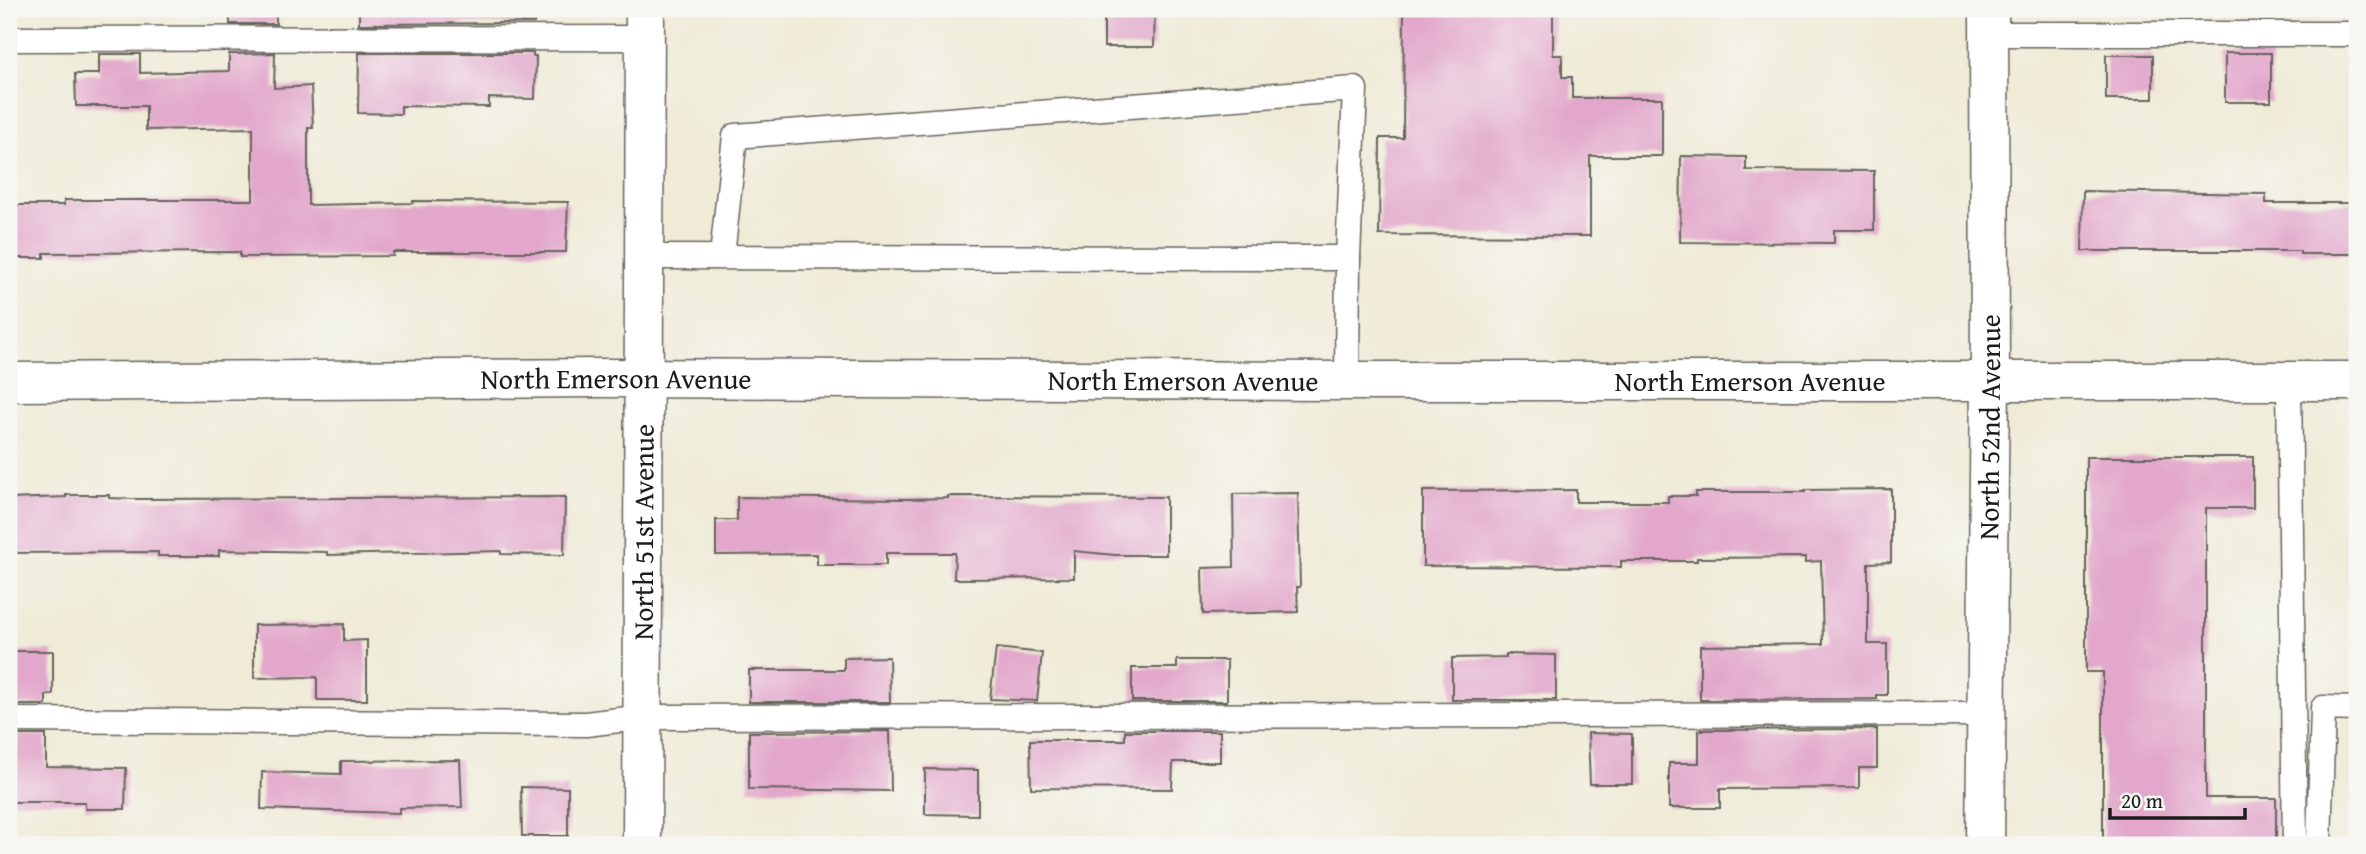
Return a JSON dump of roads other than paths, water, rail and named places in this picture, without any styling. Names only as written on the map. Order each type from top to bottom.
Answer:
[{"type":"street","name":"North 52nd Avenue","points":[[1985,845],[1990,380],[1989,21]]},
{"type":"street","name":"North 51st Avenue","points":[[642,845],[645,24]]},
{"type":"street","name":"North Emerson Avenue","points":[[9,382],[644,378],[2357,381]]},
{"type":"lane","points":[[1989,21],[2357,34]]},
{"type":"lane","points":[[9,39],[645,24]]},
{"type":"lane","points":[[722,256],[735,136],[1355,89],[1348,258],[1347,381]]},
{"type":"lane","points":[[644,257],[1348,258]]},
{"type":"lane","points":[[2289,382],[2295,845]]},
{"type":"lane","points":[[2319,845],[2323,708],[2357,709]]},
{"type":"lane","points":[[9,720],[586,724],[644,717],[1985,714]]}]
